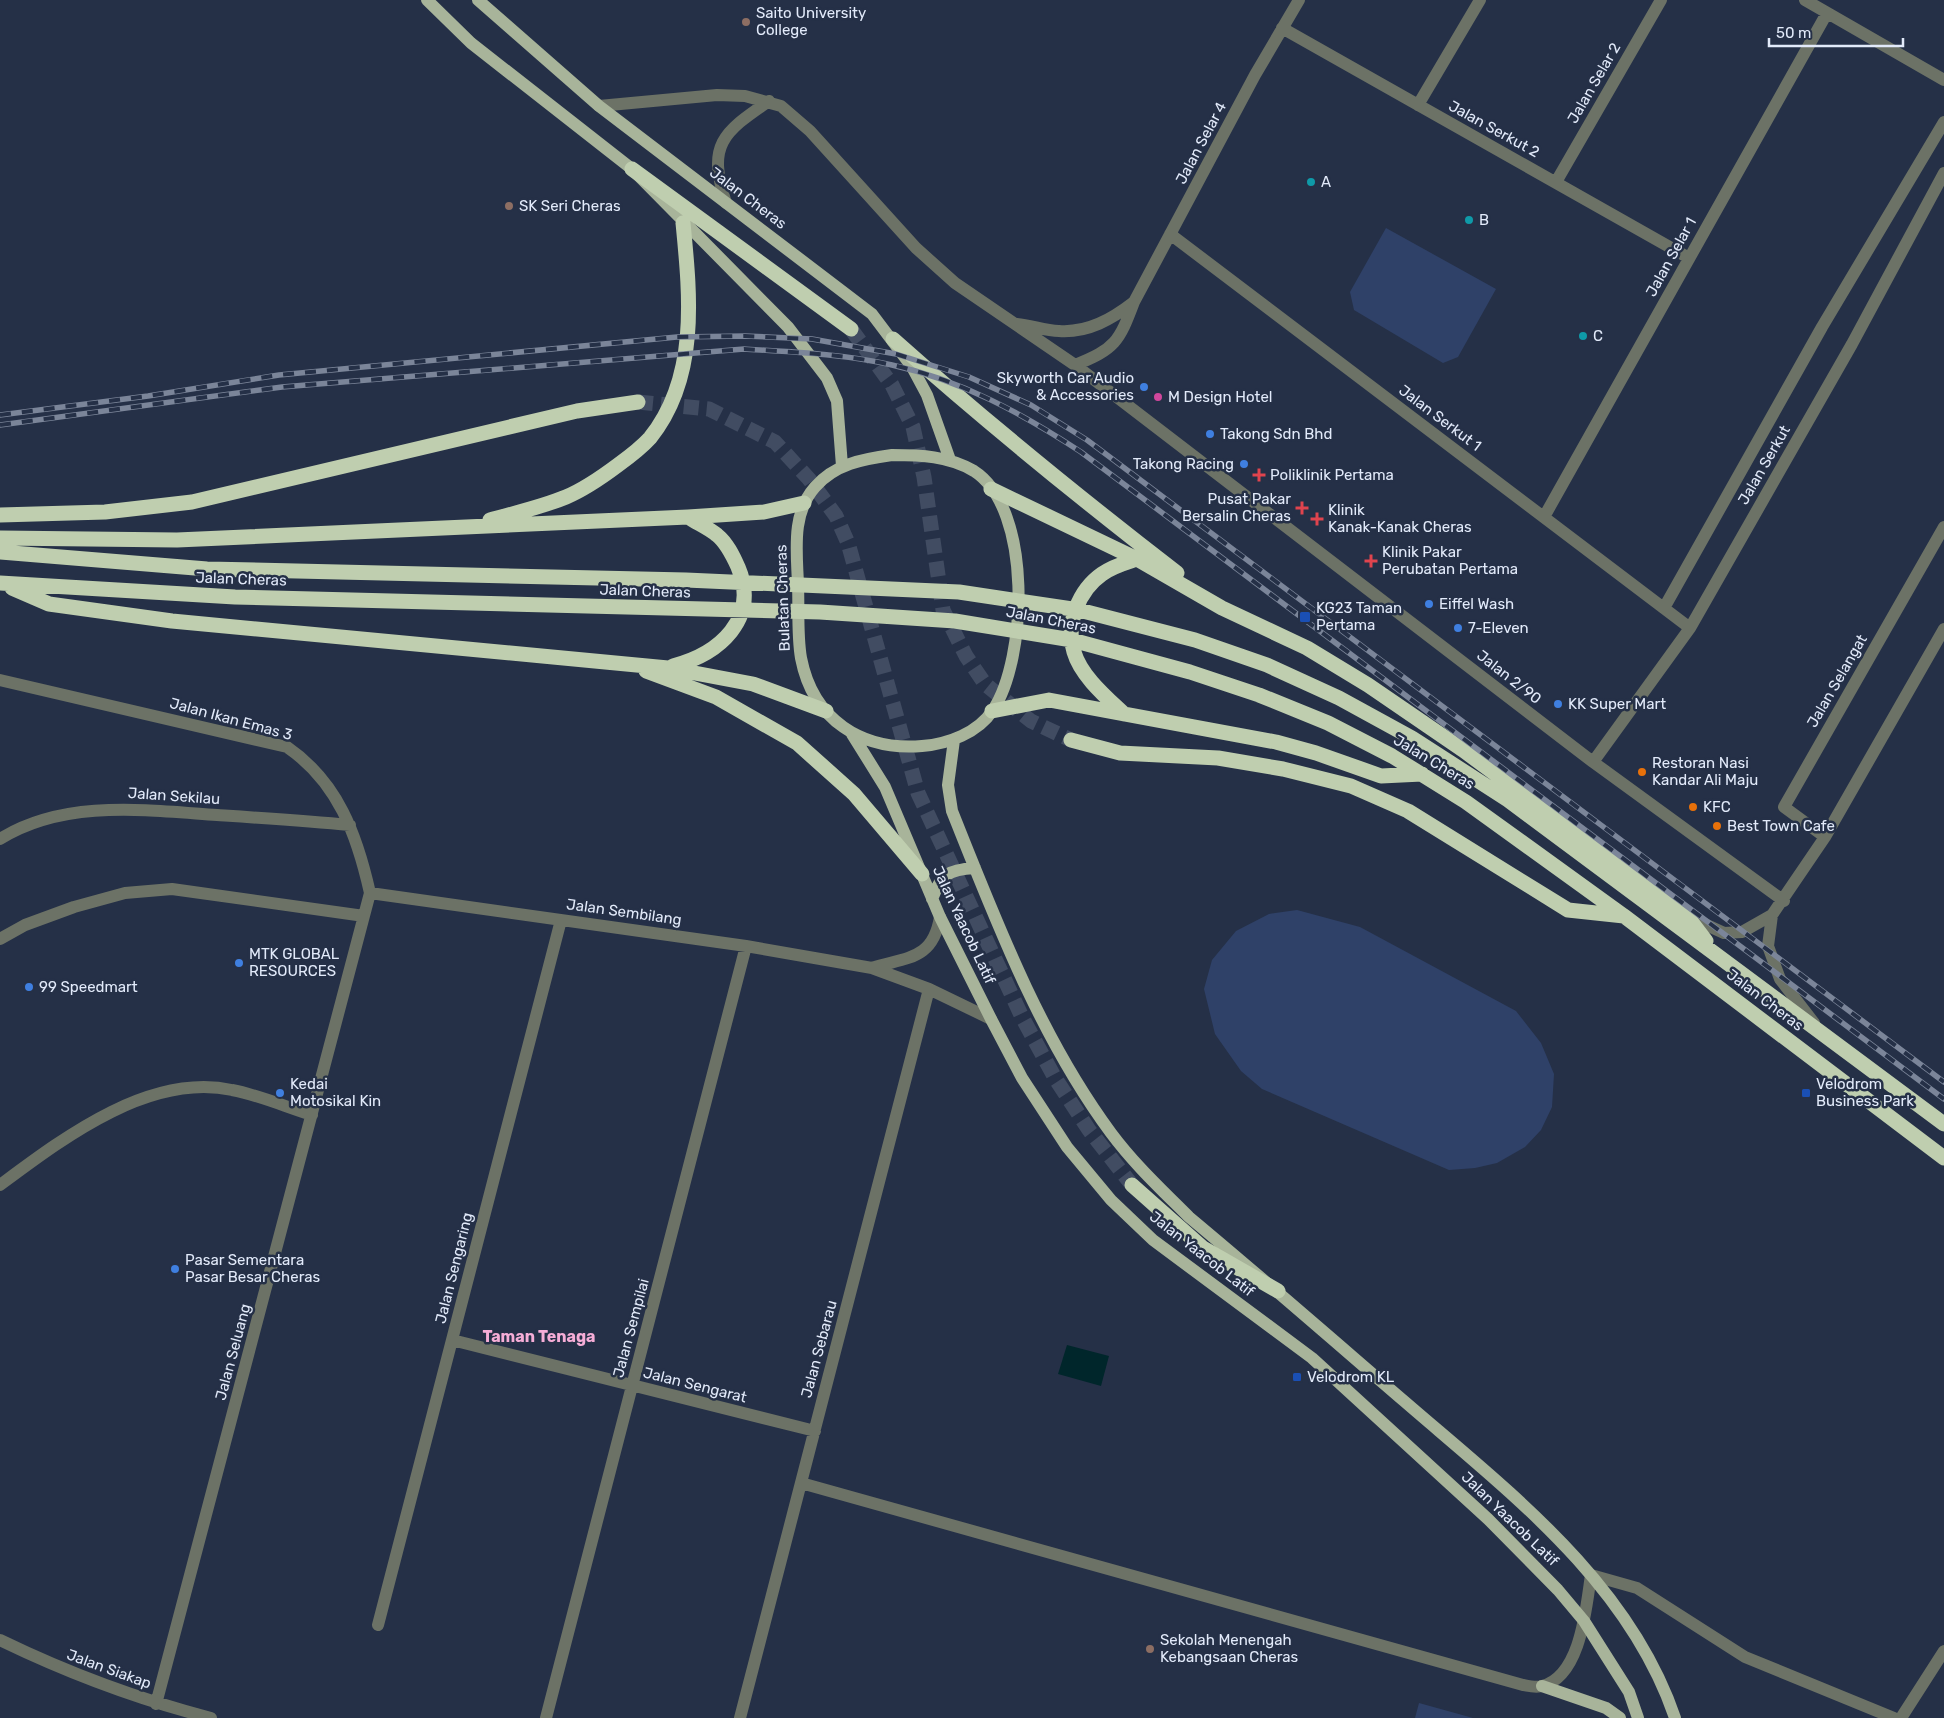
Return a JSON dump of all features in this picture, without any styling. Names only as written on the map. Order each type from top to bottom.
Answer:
[{"type":"highway","points":[[632,169],[851,329]]},
{"type":"highway","points":[[467,527],[557,500],[604,476],[649,440],[664,419],[682,377],[689,325],[690,290],[683,223]]},
{"type":"highway","points":[[893,340],[956,396],[1068,488],[1222,608]]},
{"type":"highway","points":[[0,515],[105,512],[192,502],[577,411],[638,402]]},
{"type":"highway","points":[[991,489],[1137,559],[1222,608],[1307,648],[1368,685],[1463,750],[1687,916],[1716,954]]},
{"type":"highway","points":[[0,538],[177,540],[688,517],[764,512],[804,504]]},
{"type":"highway","points":[[668,668],[693,661],[720,644],[732,632],[743,603],[744,587],[740,572],[727,546],[717,534],[688,517]]},
{"type":"highway","name":"Jalan Cheras","points":[[0,552],[206,569],[686,580],[960,592],[1079,610],[1195,640],[1267,665],[1339,698],[1412,738],[1508,800],[1944,1124]]},
{"type":"highway","points":[[1124,714],[1097,688],[1085,672],[1074,653],[1071,635],[1073,618],[1080,599],[1090,584],[1116,565],[1137,559]]},
{"type":"highway","points":[[1,583],[49,604],[172,621],[668,668],[753,684],[826,711]]},
{"type":"highway","name":"Jalan Cheras","points":[[1,583],[235,597],[820,612],[955,621],[1072,640],[1190,672],[1259,695],[1328,723],[1392,756],[1422,774],[1521,840],[1944,1158]]},
{"type":"highway","points":[[623,663],[716,697],[797,743],[854,794],[922,874]]},
{"type":"highway","points":[[992,711],[1049,700],[1276,742],[1316,753],[1381,776],[1422,774]]},
{"type":"highway","points":[[1071,740],[1120,753],[1218,758],[1283,769],[1351,786],[1408,811],[1568,910],[1624,916]]},
{"type":"highway","points":[[1132,1185],[1202,1248],[1278,1291]]},
{"type":"main road","points":[[427,0],[471,42],[632,169],[683,223],[788,327],[827,378],[836,401],[840,423],[842,466]]},
{"type":"main road","name":"Jalan Cheras","points":[[478,0],[599,106],[872,314],[893,340],[927,395],[950,460]]},
{"type":"main road","name":"Bulatan Cheras","points":[[919,455],[950,460],[976,472],[991,489],[1010,525],[1016,548],[1018,579],[1015,648],[1007,682],[992,711],[982,721],[954,740],[904,747],[878,744],[852,734],[838,725],[826,711],[809,683],[801,657],[796,547],[798,523],[804,504],[814,488],[827,475],[842,466],[869,458],[892,456],[919,455]]},
{"type":"main road","name":"Jalan Yaacob Latif","points":[[852,734],[886,787],[932,900],[991,1020],[1022,1078],[1066,1148],[1110,1200],[1152,1240],[1312,1358],[1488,1518],[1558,1590],[1584,1621],[1629,1692],[1638,1718]]},
{"type":"main road","name":"Jalan Yaacob Latif","points":[[954,740],[948,785],[952,811],[1035,1005],[1060,1052],[1112,1134],[1150,1179],[1182,1210],[1502,1485],[1591,1576],[1622,1614],[1648,1656],[1675,1718]]},
{"type":"main road","points":[[932,900],[939,881],[950,872],[956,869],[975,868]]},
{"type":"main road","points":[[1542,1686],[1606,1708],[1620,1718]]},
{"type":"street","name":"Jalan Selar 4","points":[[1075,365],[1106,350],[1122,334],[1134,302],[1170,234],[1299,0]]},
{"type":"street","points":[[1418,105],[1480,0]]},
{"type":"street","name":"Jalan Selar 2","points":[[1556,182],[1661,0]]},
{"type":"street","points":[[1805,0],[1944,80]]},
{"type":"street","name":"Jalan Selar 1","points":[[1544,517],[1827,13]]},
{"type":"street","name":"Jalan Serkut 2","points":[[1282,28],[1690,258]]},
{"type":"street","name":"Jalan 2/90","points":[[599,106],[717,95],[745,96],[769,101],[781,106],[796,117],[916,248],[942,272],[1075,365],[1593,762],[1784,900]]},
{"type":"street","points":[[726,203],[717,168],[717,157],[722,142],[731,129],[769,101]]},
{"type":"street","name":"Jalan Serkut","points":[[1664,608],[1822,327],[1944,122]]},
{"type":"street","name":"Jalan Serkut","points":[[1593,762],[1690,628],[1852,344],[1944,173]]},
{"type":"street","name":"Jalan Serkut 1","points":[[1170,234],[1690,628]]},
{"type":"street","name":"Jalan Selar 4","points":[[1013,323],[1059,331],[1088,328],[1113,318],[1134,302]]},
{"type":"street","name":"Jalan Selangat","points":[[1825,838],[1784,807],[1944,528]]},
{"type":"street","points":[[1687,916],[1724,933],[1742,932],[1772,915],[1825,838],[1944,629]]},
{"type":"street","name":"Jalan Ikan Emas 3","points":[[0,680],[287,748],[305,760],[336,797],[357,841],[370,893]]},
{"type":"street","name":"Jalan Sekilau","points":[[0,839],[13,831],[48,819],[86,812],[125,808],[350,825]]},
{"type":"street","points":[[0,939],[25,925],[74,907],[125,893],[172,889],[364,916]]},
{"type":"street","name":"Jalan Seluang","points":[[156,1704],[370,893]]},
{"type":"street","name":"Jalan Sembilang","points":[[370,893],[746,946],[872,968],[929,989],[991,1020]]},
{"type":"street","points":[[1772,915],[1768,946],[1780,979],[1819,1031]]},
{"type":"street","name":"Jalan Sembilang","points":[[872,968],[923,952],[932,944],[938,931],[940,917]]},
{"type":"street","name":"Jalan Sengaring","points":[[378,1625],[560,920]]},
{"type":"street","name":"Jalan Sempilai","points":[[546,1718],[746,946]]},
{"type":"street","name":"Jalan Sebarau","points":[[740,1718],[929,989]]},
{"type":"street","points":[[0,1185],[52,1146],[101,1117],[142,1099],[171,1091],[199,1088],[231,1089],[312,1115]]},
{"type":"street","name":"Jalan Sengarat","points":[[452,1340],[814,1431]]},
{"type":"street","points":[[801,1483],[1523,1685],[1542,1686],[1561,1676],[1573,1658],[1584,1621],[1591,1576],[1637,1588],[1745,1657],[1894,1718]]},
{"type":"street","name":"Jalan Siakap","points":[[0,1640],[76,1676],[156,1704],[211,1718]]},
{"type":"street","points":[[1901,1718],[1944,1651]]},
{"type":"shaded area","points":[[1386,228],[1496,289],[1458,357],[1443,363],[1354,310],[1350,292]]},
{"type":"shaded area","points":[[1297,910],[1360,927],[1516,1011],[1541,1043],[1554,1074],[1552,1107],[1541,1130],[1525,1147],[1497,1163],[1475,1168],[1449,1170],[1262,1089],[1241,1071],[1215,1034],[1204,989],[1212,960],[1236,931],[1269,914]]},
{"type":"shaded area","points":[[1067,1345],[1109,1356],[1101,1386],[1058,1374]]},
{"type":"shaded area","points":[[1419,1703],[1473,1718],[1415,1718]]},
{"type":"tunnel","points":[[851,329],[892,385],[913,427],[924,477],[943,610],[966,656],[985,684],[1031,721],[1071,740]]},
{"type":"tunnel","points":[[638,402],[709,409],[775,442],[809,479],[836,516],[848,543],[918,793],[1022,1017],[1055,1078],[1089,1130],[1132,1185]]},
{"type":"railway","points":[[0,415],[148,396],[279,375],[677,337],[745,336],[812,339],[896,354],[969,377],[1031,405],[1087,440],[1944,1082]]},
{"type":"railway","points":[[0,425],[282,387],[744,349],[856,358],[918,371],[991,400],[1037,424],[1081,452],[1944,1099]]},
{"type":"place","name":"Saito University College","points":[[746,22]]},
{"type":"place","name":"A","points":[[1311,182]]},
{"type":"place","name":"SK Seri Cheras","points":[[509,206]]},
{"type":"place","name":"B","points":[[1469,220]]},
{"type":"place","name":"C","points":[[1583,336]]},
{"type":"place","name":"Skyworth Car Audio & Accessories","points":[[1144,387]]},
{"type":"place","name":"M Design Hotel","points":[[1158,397]]},
{"type":"place","name":"Takong Sdn Bhd","points":[[1210,434]]},
{"type":"place","name":"Takong Racing","points":[[1244,464]]},
{"type":"place","name":"Poliklinik Pertama","points":[[1259,475]]},
{"type":"place","name":"Pusat Pakar Bersalin Cheras","points":[[1302,508]]},
{"type":"place","name":"Klinik Kanak-Kanak Cheras","points":[[1317,519]]},
{"type":"place","name":"Klinik Pakar Perubatan Pertama","points":[[1371,561]]},
{"type":"place","name":"Eiffel Wash","points":[[1429,604]]},
{"type":"place","name":"KG23 Taman Pertama","points":[[1305,617]]},
{"type":"place","name":"7-Eleven","points":[[1458,628]]},
{"type":"place","name":"KK Super Mart","points":[[1558,704]]},
{"type":"place","name":"Restoran Nasi Kandar Ali Maju","points":[[1642,772]]},
{"type":"place","name":"KFC","points":[[1693,807]]},
{"type":"place","name":"Best Town Cafe","points":[[1717,826]]},
{"type":"place","name":"MTK GLOBAL RESOURCES","points":[[239,963]]},
{"type":"place","name":"99 Speedmart","points":[[29,987]]},
{"type":"place","name":"Kedai Motosikal Kin","points":[[280,1093]]},
{"type":"place","name":"Velodrom Business Park","points":[[1806,1093]]},
{"type":"place","name":"Pasar Sementara Pasar Besar Cheras","points":[[175,1269]]},
{"type":"place","name":"Velodrom KL","points":[[1297,1377]]},
{"type":"place","name":"Sekolah Menengah Kebangsaan Cheras","points":[[1150,1649]]},
{"type":"district","name":"Taman Tenaga","points":[[539,1336]]}]
